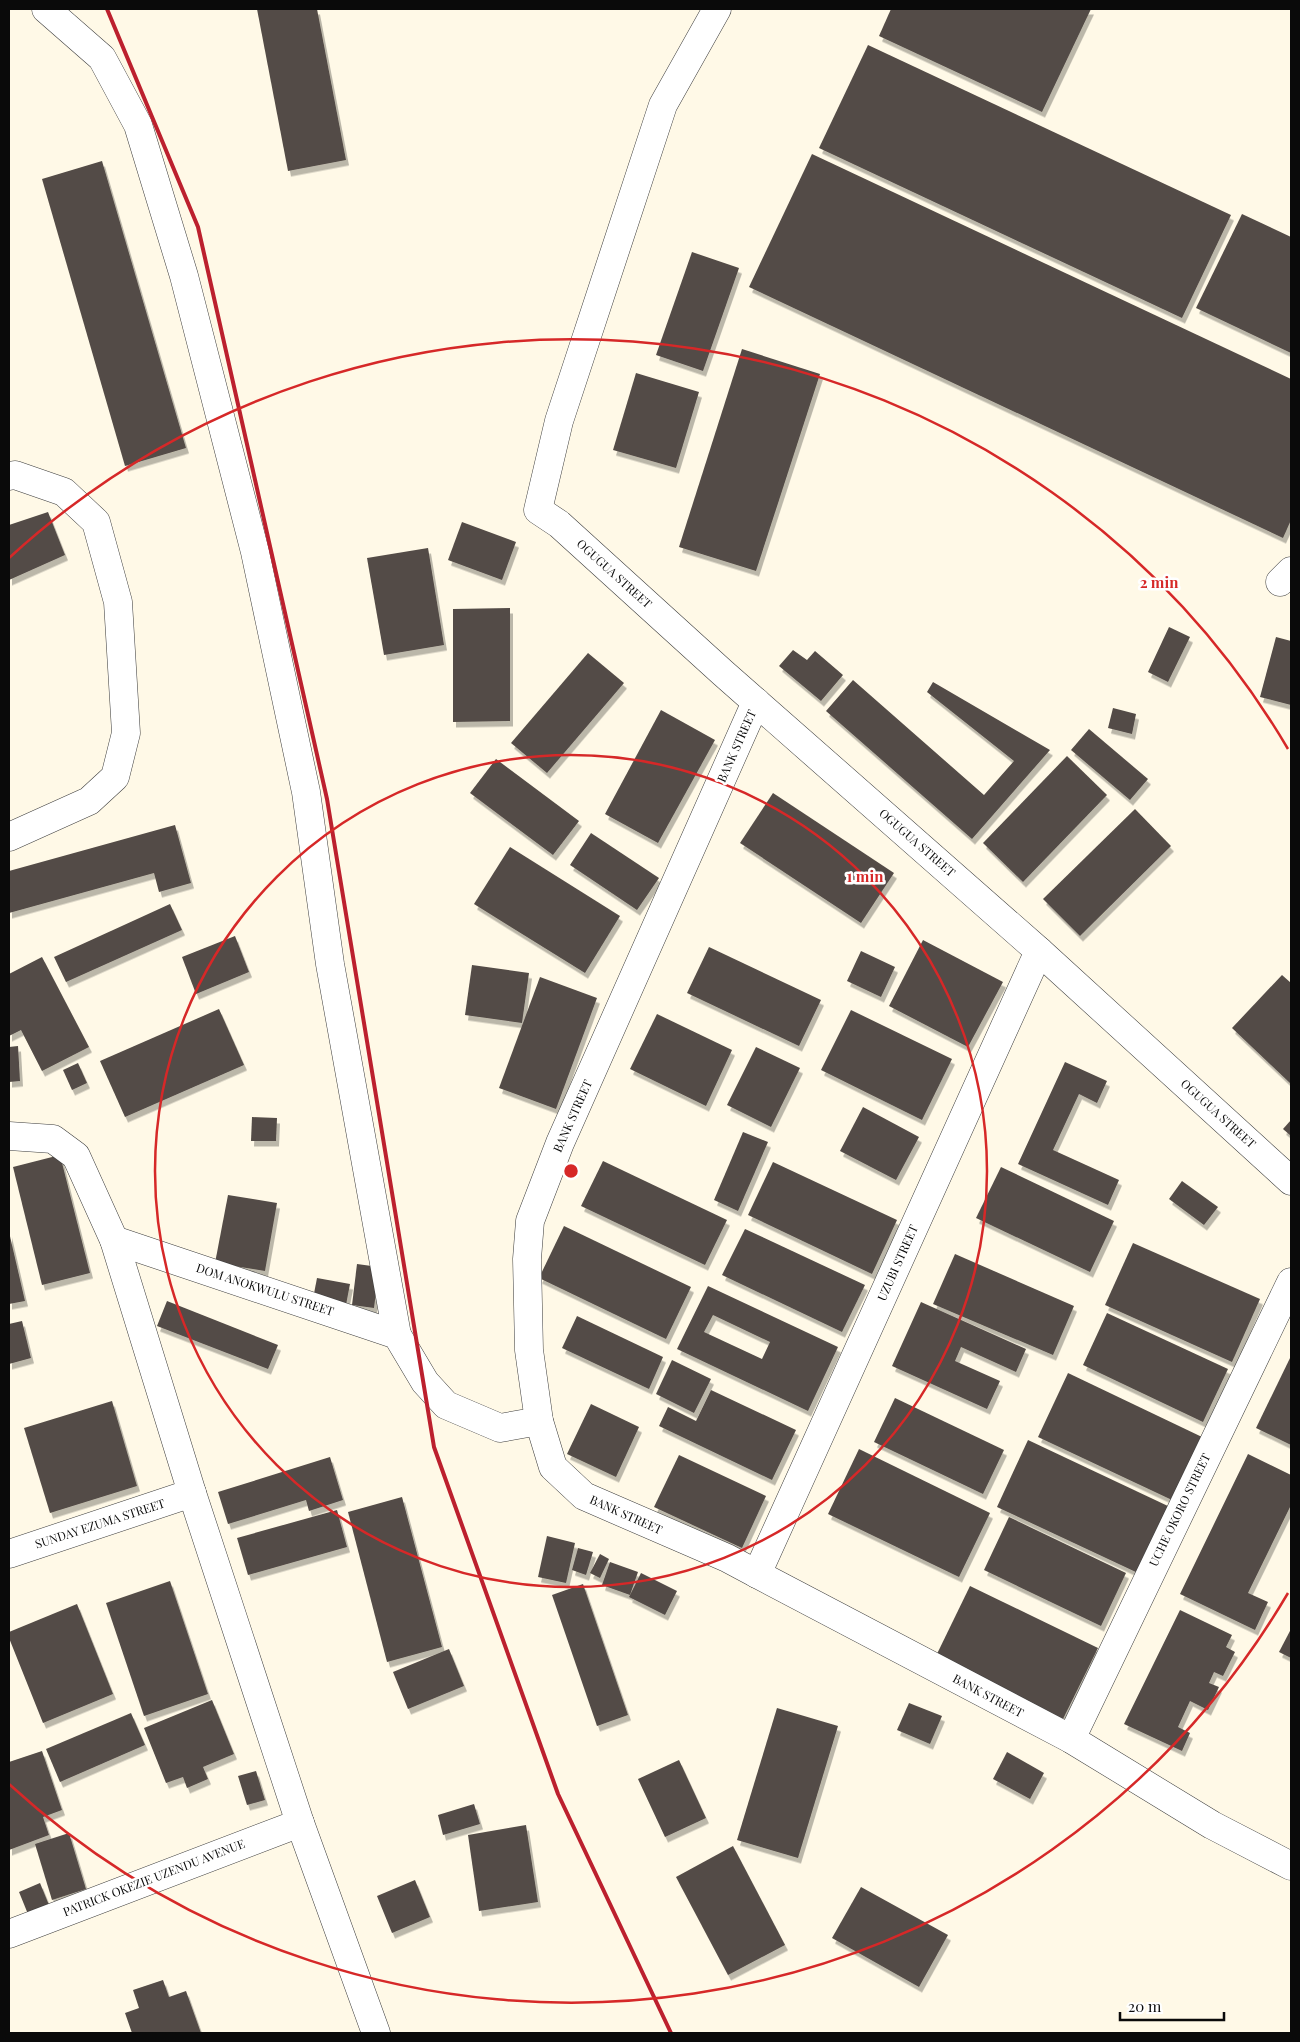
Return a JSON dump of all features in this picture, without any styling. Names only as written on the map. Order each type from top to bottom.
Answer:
[{"type":"street","points":[[46,9],[102,58],[138,125],[184,276],[256,552],[306,792],[330,964],[397,1335],[425,1382],[446,1405],[500,1428],[539,1421]]},
{"type":"street","name":"OGUGUA STREET","points":[[717,9],[662,104],[559,421],[538,510],[559,524],[756,702],[1039,951],[1291,1181]]},
{"type":"street","points":[[9,476],[15,475],[64,492],[96,522],[118,602],[126,733],[115,777],[89,801],[9,836]]},
{"type":"street","name":"BANK STREET","points":[[756,702],[560,1143],[530,1221],[527,1258],[529,1350],[539,1421],[553,1467],[584,1496],[726,1558],[757,1574],[1071,1740],[1212,1825],[1291,1866]]},
{"type":"street","name":"UZUBI STREET","points":[[757,1574],[1039,951]]},
{"type":"street","points":[[9,1136],[52,1139],[76,1156],[114,1240],[192,1493],[300,1823],[376,2033]]},
{"type":"street","name":"DOM ANOKWULU STREET","points":[[114,1240],[397,1335]]},
{"type":"street","name":"UCHE OKORO STREET","points":[[1071,1740],[1291,1282]]},
{"type":"street","name":"SUNDAY EZUMA STREET","points":[[9,1554],[192,1493]]},
{"type":"street","name":"PATRICK OKEZIE UZENDU AVENUE","points":[[9,1934],[300,1823]]},
{"type":"building","points":[[257,9],[317,9],[346,160],[288,171]]},
{"type":"building","points":[[891,9],[1091,9],[1042,112],[879,36]]},
{"type":"building","points":[[868,45],[1231,215],[1182,318],[819,148]]},
{"type":"building","points":[[812,154],[1291,379],[1291,520],[1283,538],[749,287]]},
{"type":"building","points":[[102,161],[186,448],[125,466],[42,179]]},
{"type":"building","points":[[1242,214],[1291,237],[1291,353],[1196,308]]},
{"type":"building","points":[[692,252],[739,268],[703,371],[656,355]]},
{"type":"building","points":[[742,349],[820,374],[756,571],[679,547]]},
{"type":"building","points":[[636,373],[699,392],[676,468],[613,450]]},
{"type":"building","points":[[48,512],[65,555],[9,580],[9,525]]},
{"type":"building","points":[[462,522],[516,542],[502,580],[448,560]]},
{"type":"building","points":[[428,548],[444,645],[384,655],[367,558]]},
{"type":"building","points":[[510,608],[510,721],[453,722],[453,609]]},
{"type":"building","points":[[1169,627],[1190,637],[1168,682],[1148,672]]},
{"type":"building","points":[[1276,637],[1291,641],[1291,705],[1260,697]]},
{"type":"building","points":[[793,650],[807,660],[815,651],[843,675],[821,701],[779,666]]},
{"type":"building","points":[[588,653],[624,683],[547,773],[511,743]]},
{"type":"building","points":[[853,680],[984,795],[1014,761],[927,692],[933,682],[1050,750],[972,839],[826,711]]},
{"type":"building","points":[[1113,708],[1136,714],[1132,734],[1108,728]]},
{"type":"building","points":[[661,710],[715,740],[658,843],[605,814]]},
{"type":"building","points":[[1089,729],[1148,779],[1130,800],[1071,750]]},
{"type":"building","points":[[1067,756],[1107,795],[1023,882],[983,843]]},
{"type":"building","points":[[496,759],[579,821],[553,855],[470,793]]},
{"type":"building","points":[[773,793],[894,873],[861,923],[740,843]]},
{"type":"building","points":[[1135,809],[1171,846],[1080,936],[1043,899]]},
{"type":"building","points":[[175,825],[191,883],[159,892],[154,873],[9,913],[9,871]]},
{"type":"building","points":[[591,833],[659,878],[637,910],[570,865]]},
{"type":"building","points":[[510,847],[620,916],[585,973],[474,904]]},
{"type":"building","points":[[170,904],[182,930],[66,982],[54,957]]},
{"type":"building","points":[[235,936],[249,972],[196,994],[182,957]]},
{"type":"building","points":[[923,940],[1003,982],[968,1047],[889,1006]]},
{"type":"building","points":[[709,947],[821,1000],[799,1046],[687,993]]},
{"type":"building","points":[[861,951],[895,967],[881,997],[847,981]]},
{"type":"building","points":[[42,957],[89,1047],[42,1071],[21,1030],[9,1036],[9,974]]},
{"type":"building","points":[[472,965],[529,973],[522,1023],[465,1015]]},
{"type":"building","points":[[1282,975],[1291,983],[1291,1084],[1232,1028]]},
{"type":"building","points":[[540,977],[597,998],[556,1109],[499,1088]]},
{"type":"building","points":[[219,1009],[244,1065],[125,1117],[100,1061]]},
{"type":"building","points":[[851,1010],[952,1059],[922,1120],[821,1070]]},
{"type":"building","points":[[657,1014],[732,1050],[706,1106],[630,1069]]},
{"type":"building","points":[[18,1046],[20,1081],[9,1082],[9,1047]]},
{"type":"building","points":[[756,1047],[800,1068],[771,1127],[727,1105]]},
{"type":"building","points":[[1065,1062],[1107,1081],[1097,1103],[1079,1094],[1053,1150],[1119,1180],[1108,1205],[1018,1164]]},
{"type":"building","points":[[78,1063],[87,1083],[72,1090],[63,1070]]},
{"type":"building","points":[[863,1107],[919,1137],[896,1180],[840,1151]]},
{"type":"building","points":[[252,1117],[277,1118],[276,1141],[251,1141]]},
{"type":"building","points":[[1291,1120],[1291,1136],[1283,1129]]},
{"type":"building","points":[[743,1132],[768,1142],[738,1211],[714,1200]]},
{"type":"building","points":[[60,1155],[90,1273],[42,1285],[13,1167]]},
{"type":"building","points":[[603,1161],[727,1220],[705,1265],[581,1206]]},
{"type":"building","points":[[773,1162],[897,1220],[872,1274],[748,1215]]},
{"type":"building","points":[[1001,1167],[1114,1221],[1090,1272],[976,1218]]},
{"type":"building","points":[[1182,1181],[1218,1207],[1204,1225],[1169,1199]]},
{"type":"building","points":[[228,1195],[277,1203],[265,1271],[215,1263]]},
{"type":"building","points":[[564,1226],[691,1287],[666,1339],[539,1278]]},
{"type":"building","points":[[745,1229],[865,1285],[842,1332],[722,1275]]},
{"type":"building","points":[[9,1232],[25,1301],[9,1304]]},
{"type":"building","points":[[1133,1243],[1260,1299],[1232,1362],[1105,1305]]},
{"type":"building","points":[[955,1254],[1074,1306],[1053,1355],[933,1304]]},
{"type":"building","points":[[357,1264],[379,1267],[374,1308],[352,1305]]},
{"type":"building","points":[[317,1278],[350,1284],[345,1310],[312,1304]]},
{"type":"building","points":[[708,1286],[838,1347],[808,1411],[677,1349]],"holes":[[[713,1315],[770,1342],[762,1359],[704,1332]]]},
{"type":"building","points":[[167,1301],[278,1345],[268,1369],[157,1326]]},
{"type":"building","points":[[921,1302],[1026,1349],[1016,1372],[961,1347],[955,1361],[1000,1381],[987,1409],[892,1366]]},
{"type":"building","points":[[1107,1313],[1228,1369],[1203,1422],[1083,1365]]},
{"type":"building","points":[[577,1316],[663,1357],[649,1389],[562,1348]]},
{"type":"building","points":[[22,1321],[31,1358],[9,1364],[9,1324]]},
{"type":"building","points":[[1291,1356],[1291,1445],[1256,1428]]},
{"type":"building","points":[[672,1360],[711,1379],[694,1413],[656,1394]]},
{"type":"building","points":[[1068,1373],[1202,1437],[1172,1500],[1038,1437]]},
{"type":"building","points":[[711,1390],[796,1430],[772,1480],[659,1426],[668,1407],[696,1421]]},
{"type":"building","points":[[895,1398],[1004,1450],[983,1494],[874,1442]]},
{"type":"building","points":[[112,1401],[137,1486],[50,1513],[24,1428]]},
{"type":"building","points":[[591,1404],[639,1427],[616,1477],[567,1454]]},
{"type":"building","points":[[1028,1440],[1170,1507],[1138,1573],[997,1507]]},
{"type":"building","points":[[859,1449],[990,1513],[959,1577],[828,1514]]},
{"type":"building","points":[[1248,1454],[1291,1475],[1291,1505],[1248,1593],[1268,1602],[1255,1630],[1180,1594]]},
{"type":"building","points":[[679,1455],[766,1496],[742,1548],[654,1507]]},
{"type":"building","points":[[330,1457],[343,1500],[309,1511],[306,1500],[228,1524],[218,1492]]},
{"type":"building","points":[[402,1497],[442,1647],[387,1662],[348,1512]]},
{"type":"building","points":[[337,1510],[347,1547],[248,1575],[237,1538]]},
{"type":"building","points":[[1009,1517],[1126,1573],[1101,1626],[984,1570]]},
{"type":"building","points":[[547,1536],[575,1543],[566,1583],[538,1577]]},
{"type":"building","points":[[578,1548],[593,1552],[586,1575],[572,1570]]},
{"type":"building","points":[[600,1554],[609,1559],[600,1578],[590,1573]]},
{"type":"building","points":[[610,1562],[638,1572],[630,1595],[602,1585]]},
{"type":"building","points":[[641,1573],[677,1591],[665,1615],[629,1597]]},
{"type":"building","points":[[170,1581],[208,1694],[144,1716],[106,1603]]},
{"type":"building","points":[[583,1584],[628,1715],[597,1726],[552,1595]]},
{"type":"building","points":[[970,1586],[1098,1648],[1063,1719],[935,1658]]},
{"type":"building","points":[[77,1604],[113,1694],[43,1723],[9,1638],[9,1632]]},
{"type":"building","points":[[1180,1610],[1232,1635],[1226,1647],[1235,1652],[1223,1676],[1214,1672],[1209,1683],[1219,1687],[1208,1710],[1190,1701],[1178,1727],[1190,1733],[1182,1751],[1124,1724]]},
{"type":"building","points":[[1291,1629],[1291,1658],[1279,1652]]},
{"type":"building","points":[[449,1649],[464,1686],[408,1709],[393,1672]]},
{"type":"building","points":[[212,1700],[234,1754],[203,1767],[208,1779],[187,1788],[183,1777],[166,1783],[144,1728]]},
{"type":"building","points":[[909,1703],[942,1716],[930,1744],[897,1730]]},
{"type":"building","points":[[777,1708],[838,1726],[798,1858],[737,1840]]},
{"type":"building","points":[[131,1713],[145,1745],[60,1782],[46,1749]]},
{"type":"building","points":[[42,1751],[62,1810],[43,1817],[49,1835],[9,1850],[9,1762]]},
{"type":"building","points":[[1007,1752],[1044,1773],[1030,1799],[993,1779]]},
{"type":"building","points":[[679,1760],[706,1818],[665,1837],[638,1779]]},
{"type":"building","points":[[256,1771],[265,1800],[247,1805],[238,1776]]},
{"type":"building","points":[[474,1804],[480,1824],[443,1835],[438,1815]]},
{"type":"building","points":[[526,1825],[538,1902],[479,1911],[468,1835]]},
{"type":"building","points":[[69,1833],[86,1889],[52,1900],[35,1844]]},
{"type":"building","points":[[733,1846],[785,1945],[728,1975],[676,1877]]},
{"type":"building","points":[[415,1880],[430,1917],[392,1933],[377,1896]]},
{"type":"building","points":[[40,1883],[51,1910],[30,1919],[19,1892]]},
{"type":"building","points":[[861,1887],[948,1935],[919,1987],[832,1938]]},
{"type":"building","points":[[163,1980],[169,1997],[186,1991],[201,2033],[132,2033],[125,2013],[139,2008],[133,1990]]},
{"type":"railway","points":[[107,9],[198,227],[327,799],[434,1447],[558,1794],[671,2033]]}]
